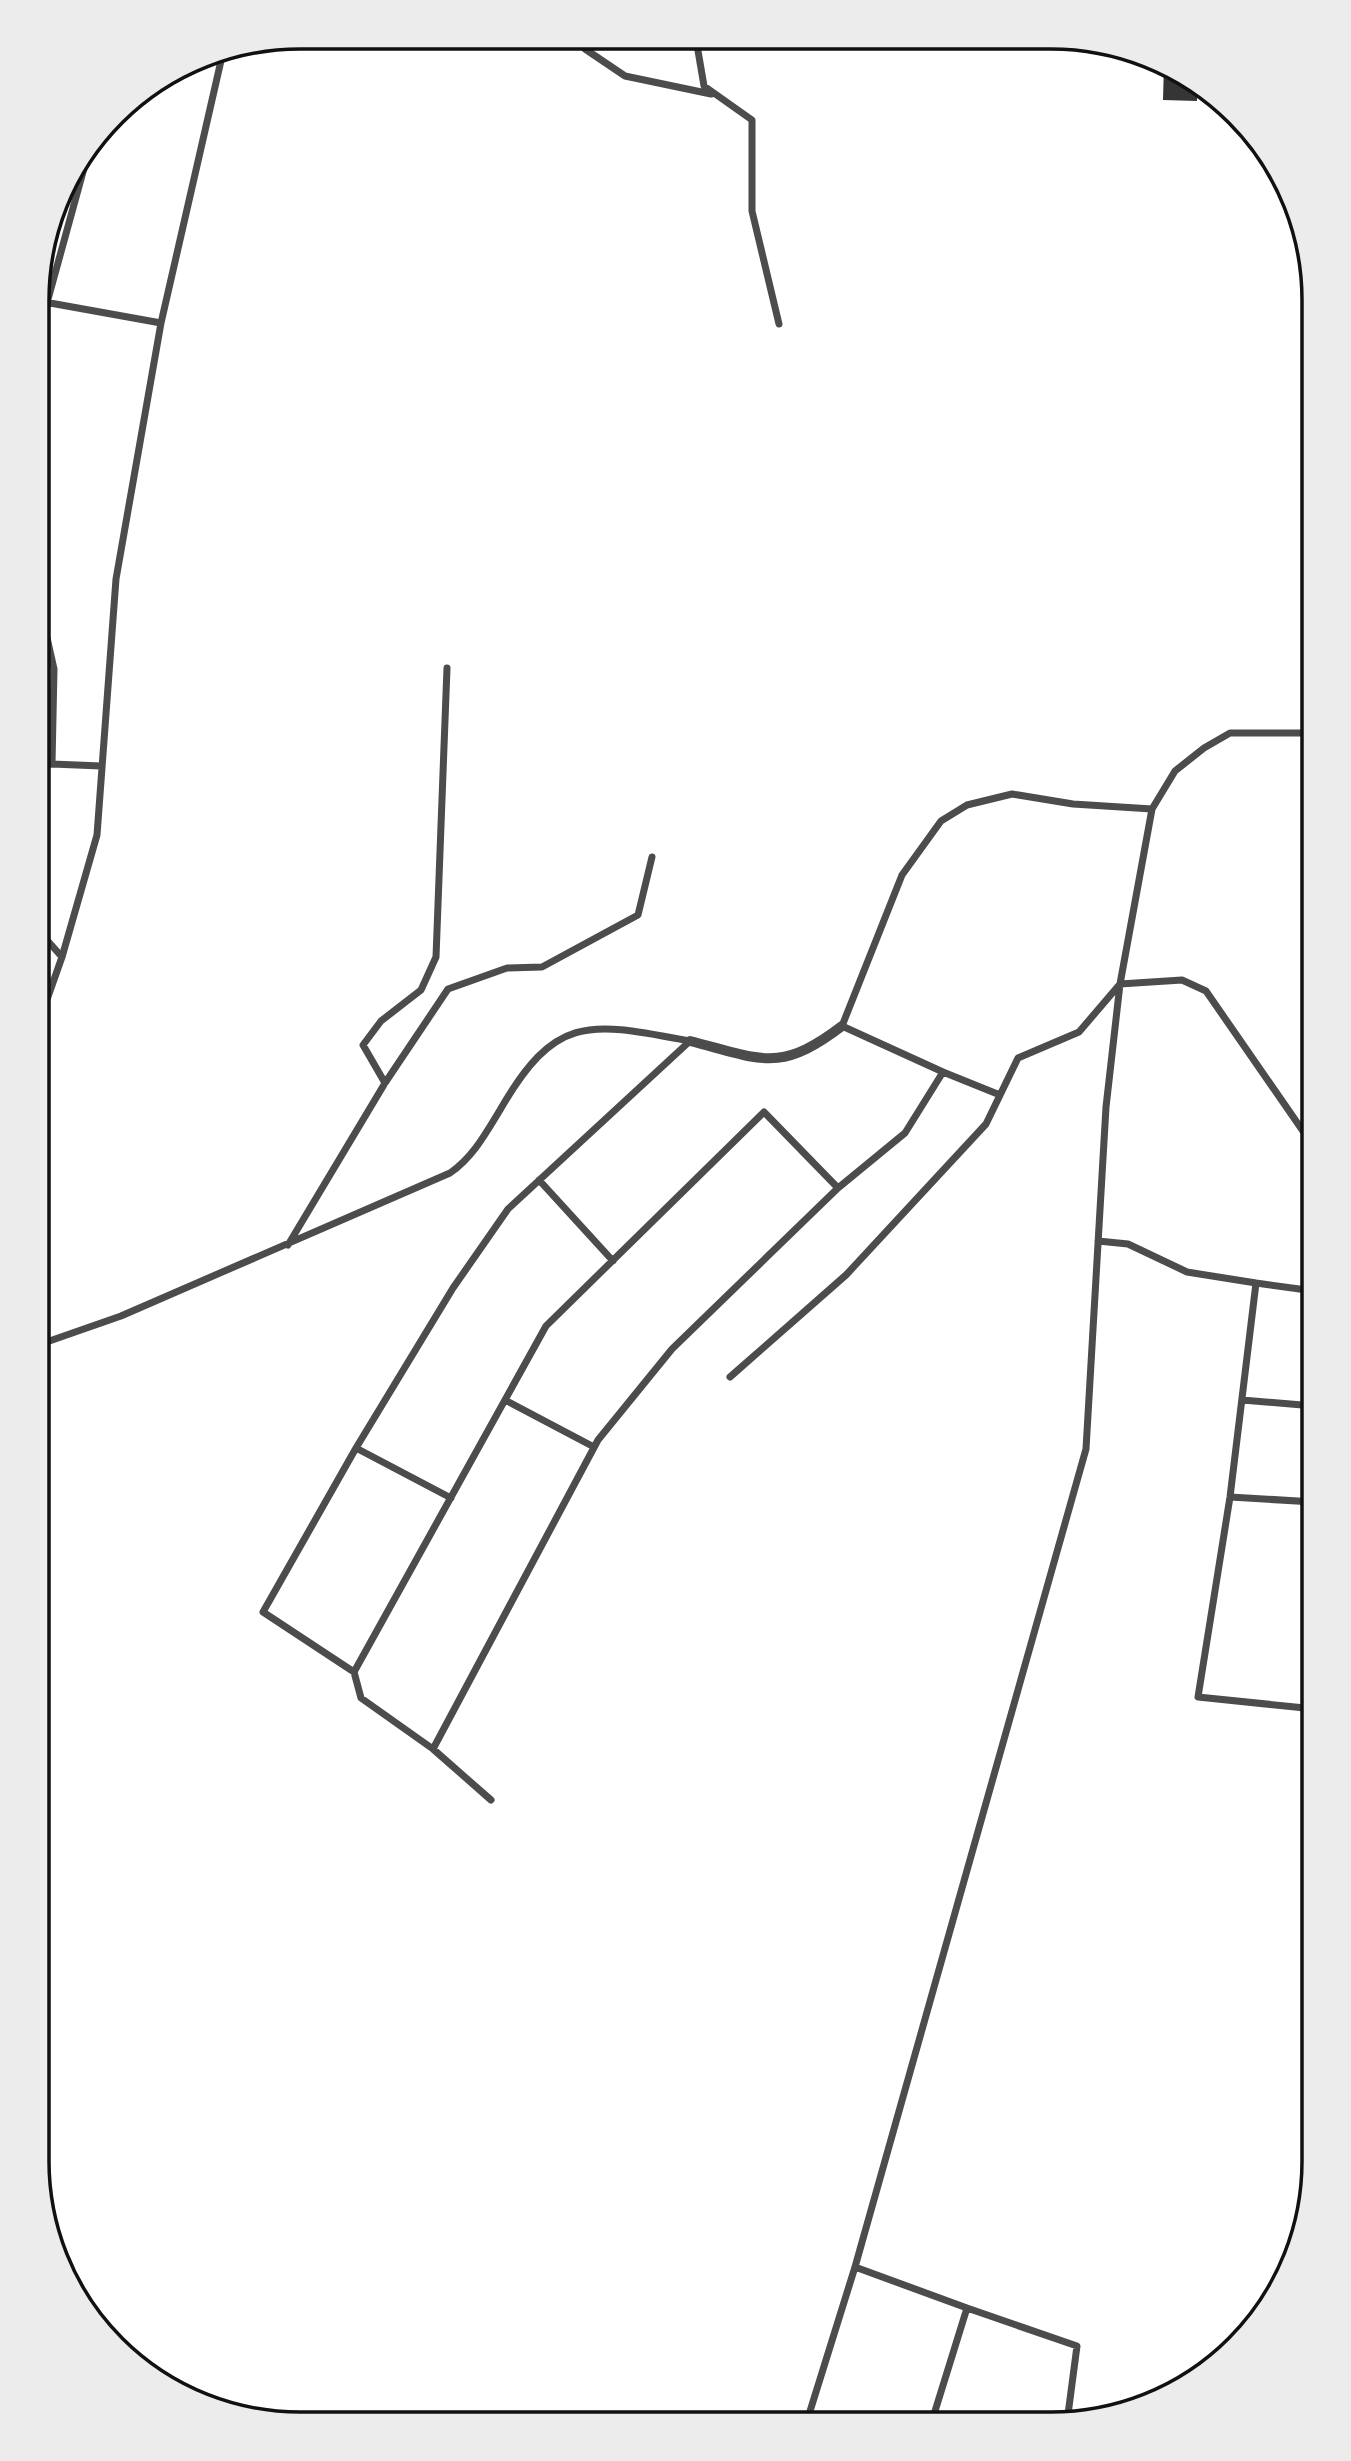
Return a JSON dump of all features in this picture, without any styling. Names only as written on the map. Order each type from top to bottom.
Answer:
[{"type":"street","points":[[585,49],[625,76],[716,94]]},
{"type":"street","points":[[698,49],[704,86],[752,120],[752,211],[779,324]]},
{"type":"street","points":[[49,994],[97,835],[116,579],[161,323],[221,62]]},
{"type":"street","points":[[50,277],[80,180]]},
{"type":"street","points":[[49,302],[161,323]]},
{"type":"street","points":[[49,648],[54,669],[52,764]]},
{"type":"street","points":[[385,1083],[363,1045],[382,1021],[421,990],[436,957],[447,668]]},
{"type":"street","points":[[810,2412],[855,2267],[1086,1449],[1106,1107],[1120,984],[1152,809],[1175,771],[1204,748],[1230,733],[1302,733]]},
{"type":"street","points":[[49,764],[101,766]]},
{"type":"street","points":[[49,1341],[121,1316],[288,1246],[434,1180],[464,1163],[482,1139],[520,1074],[560,1037],[589,1028],[616,1027],[690,1041],[755,1058],[799,1055],[842,1026],[902,875],[942,821],[967,804],[1012,794],[1073,804],[1152,809]]},
{"type":"street","points":[[288,1246],[385,1083],[448,989],[507,968],[542,967],[638,915],[652,857]]},
{"type":"street","points":[[49,942],[62,957]]},
{"type":"street","points":[[730,1377],[846,1275],[986,1124],[1018,1058],[1079,1032],[1120,984],[1182,980],[1206,991],[1302,1130]]},
{"type":"street","points":[[842,1026],[1000,1095]]},
{"type":"street","points":[[354,1672],[263,1612],[356,1448],[453,1287],[508,1209],[690,1041]]},
{"type":"street","points":[[433,1749],[594,1447],[672,1349],[838,1188],[905,1133],[943,1072]]},
{"type":"street","points":[[491,1800],[433,1749],[360,1698],[354,1672],[546,1326],[764,1112],[838,1188]]},
{"type":"street","points":[[540,1180],[613,1261]]},
{"type":"street","points":[[1098,1241],[1128,1244],[1187,1272],[1302,1289]]},
{"type":"street","points":[[1256,1283],[1230,1496],[1198,1697],[1302,1708]]},
{"type":"street","points":[[505,1400],[594,1447]]},
{"type":"street","points":[[1242,1400],[1302,1405]]},
{"type":"street","points":[[356,1448],[451,1498]]},
{"type":"street","points":[[1230,1496],[1302,1501]]},
{"type":"street","points":[[855,2267],[1077,2346],[1068,2411]]},
{"type":"street","points":[[935,2412],[967,2308]]},
{"type":"building","points":[[1164,76],[1197,96],[1197,101],[1163,100]]}]
